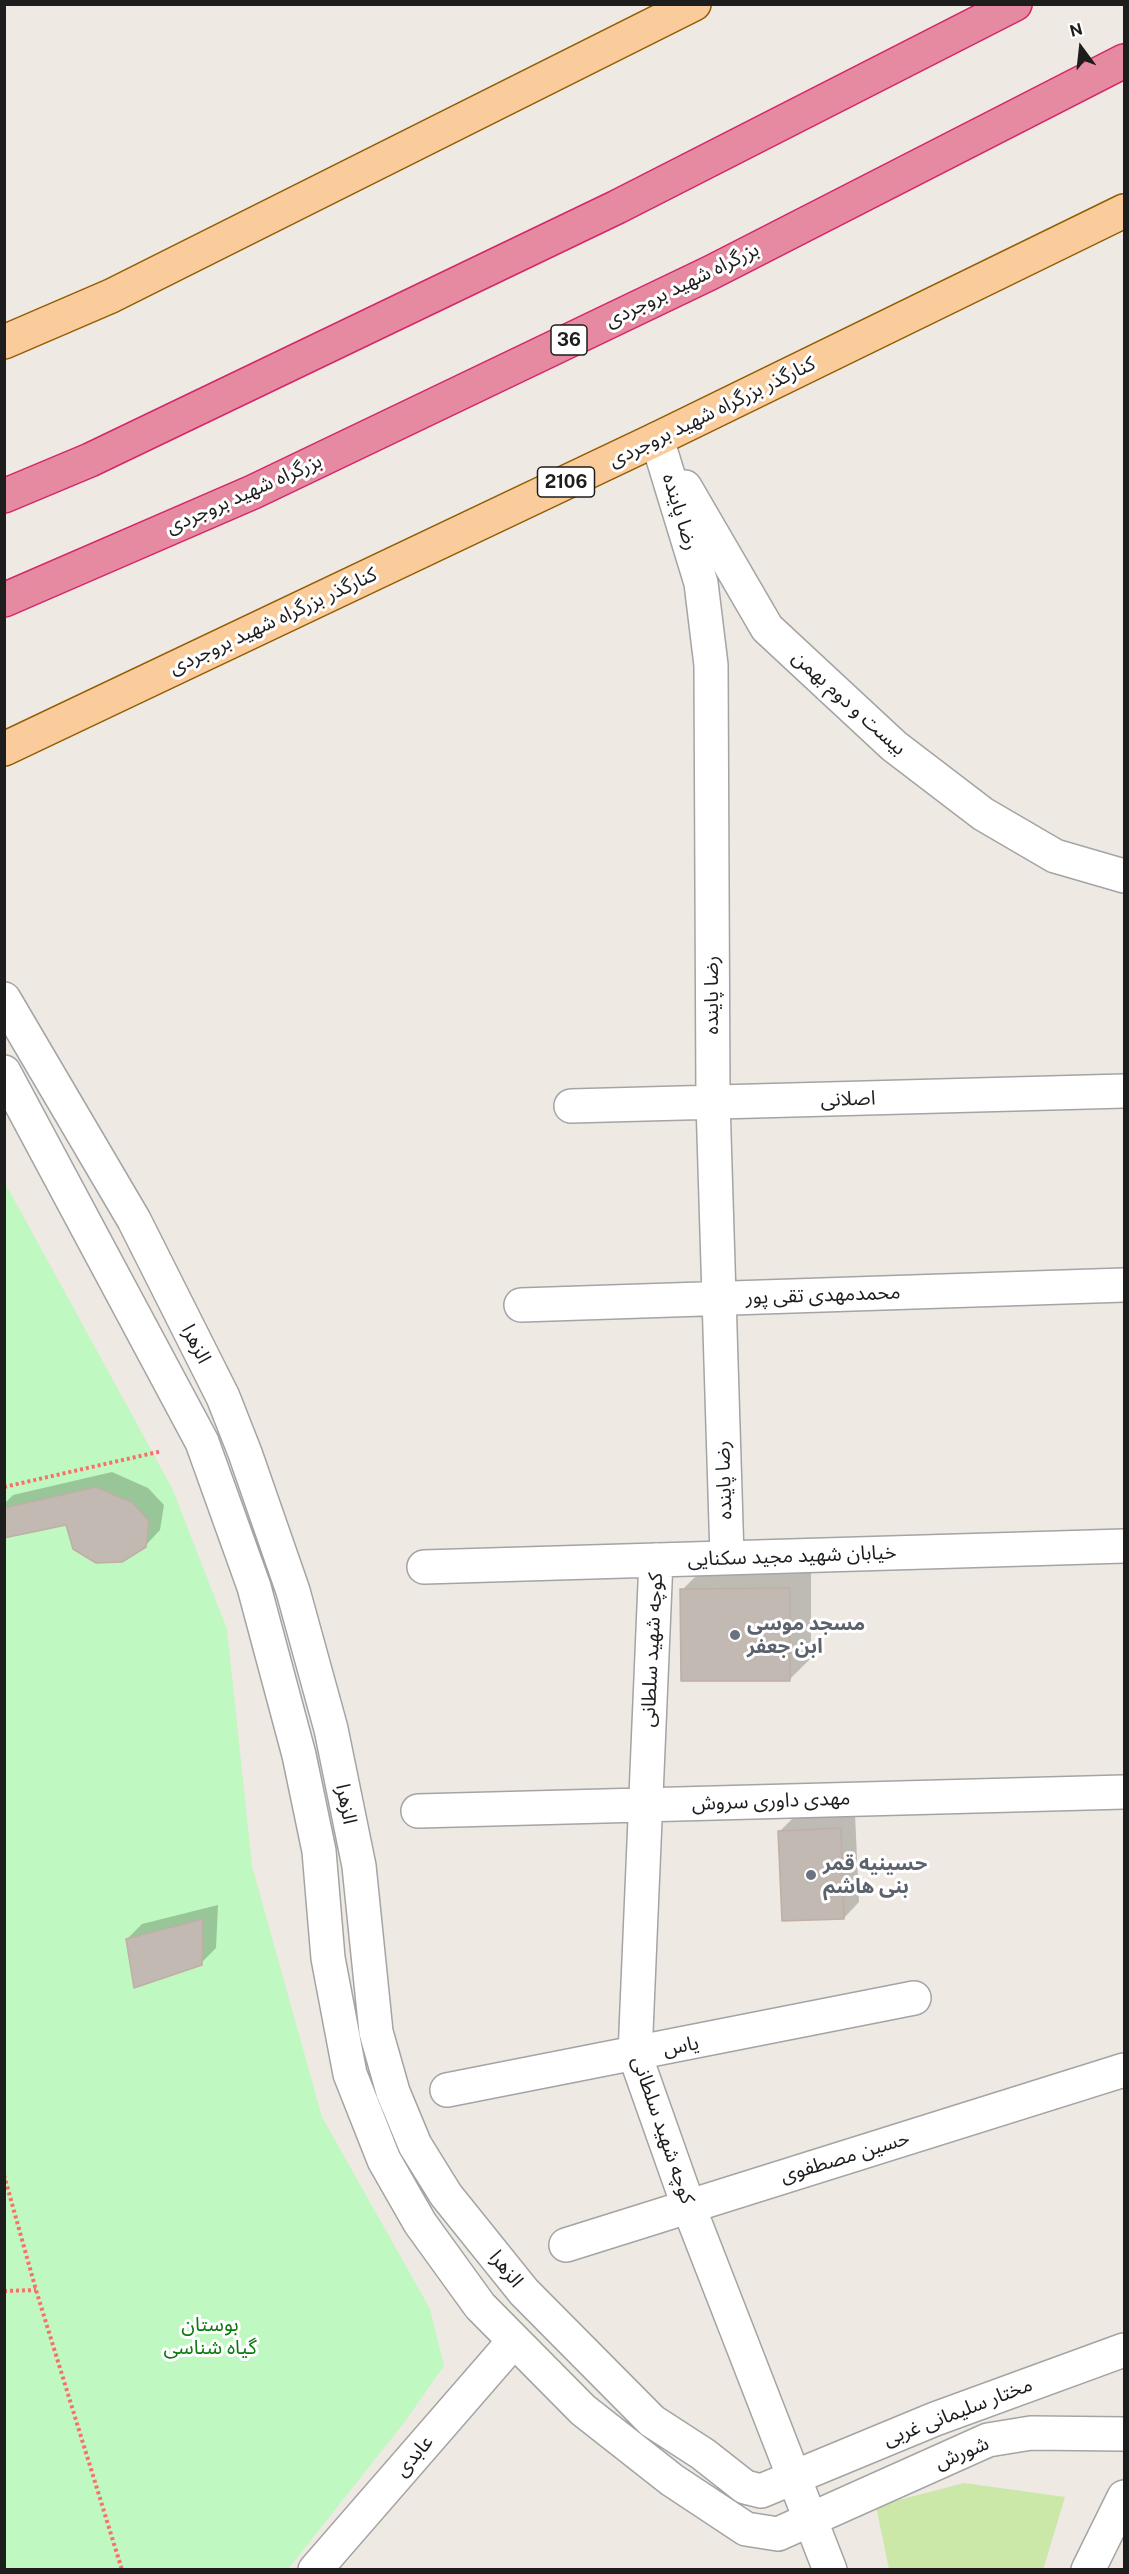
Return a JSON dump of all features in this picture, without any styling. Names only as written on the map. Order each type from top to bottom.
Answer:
[{"type":"highway","points":[[4,496],[90,460],[617,207],[1015,4]]},
{"type":"highway","name":"بزرگراه شهید بروجردی","points":[[4,600],[253,492],[710,273],[1125,61]]},
{"type":"main road","points":[[4,342],[111,296],[694,4]]},
{"type":"main road","name":"کنارگذر بزرگراه شهید بروجردی","points":[[4,749],[657,439],[1125,211]]},
{"type":"street","name":"بیست و دوم بهمن","points":[[657,439],[767,628],[784,644],[894,746],[983,814],[1055,856],[1125,876]]},
{"type":"street","name":"رضا پاینده","points":[[657,439],[701,582],[711,665],[713,1102],[727,1557]]},
{"type":"street","name":"الزهرا","points":[[4,999],[134,1220],[223,1397],[245,1453],[292,1591],[332,1730],[359,1866],[376,2032],[393,2092],[416,2145],[446,2195],[524,2292],[652,2421],[703,2454],[745,2487],[761,2491],[794,2477]]},
{"type":"street","name":"الزهرا","points":[[4,1072],[202,1442],[254,1587],[299,1755],[319,1851],[328,1958],[350,2074],[384,2160],[420,2223],[480,2306],[513,2342],[583,2410],[672,2480],[746,2529],[778,2534],[810,2520]]},
{"type":"street","name":"اصلانی","points":[[571,1106],[1125,1091]]},
{"type":"street","name":"محمدمهدی تقی پور","points":[[521,1305],[1125,1285]]},
{"type":"street","name":"خیابان شهید مجید سکنایی","points":[[424,1567],[1125,1546]]},
{"type":"street","name":"کوچه شهید سلطانی","points":[[656,1560],[635,2055],[688,2205],[830,2568]]},
{"type":"street","name":"مهدی داوری سروش","points":[[418,1811],[1125,1792]]},
{"type":"street","name":"یاس","points":[[447,2090],[635,2055],[914,1998]]},
{"type":"street","name":"حسین مصطفوی","points":[[566,2245],[1125,2070]]},
{"type":"street","name":"عابدی","points":[[315,2570],[513,2342]]},
{"type":"street","name":"مختار سلیمانی غربی","points":[[794,2477],[935,2419],[1125,2350]]},
{"type":"street","name":"شورش","points":[[810,2520],[988,2440],[1031,2433],[1125,2434]]},
{"type":"street","points":[[1088,2570],[1125,2497]]},
{"type":"path","points":[[4,1487],[202,1442]]},
{"type":"path","points":[[4,2175],[36,2290],[122,2570]]},
{"type":"path","points":[[4,2291],[36,2290]]},
{"type":"green space","name":"بوستان گیاه شناسی","points":[[4,1181],[172,1488],[227,1629],[252,1866],[322,2117],[430,2309],[444,2366],[403,2424],[288,2569],[5,2569]]},
{"type":"green space","points":[[964,2483],[1065,2497],[1043,2570],[889,2569],[876,2506]]},
{"type":"building","points":[[96,1487],[133,1503],[149,1521],[146,1547],[122,1562],[96,1563],[73,1549],[66,1525],[4,1538],[4,1508]]},
{"type":"building","name":"مسجد موسی ابن جعفر","points":[[790,1588],[790,1681],[681,1681],[680,1589]]},
{"type":"building","name":"حسینیه قمر بنی هاشم","points":[[841,1828],[844,1919],[782,1921],[778,1831]]},
{"type":"building","points":[[203,1919],[202,1965],[134,1988],[126,1939]]},
{"type":"place","name":"مسجد موسی ابن جعفر","points":[[735,1635]]},
{"type":"place","name":"حسینیه قمر بنی هاشم","points":[[811,1875]]}]
